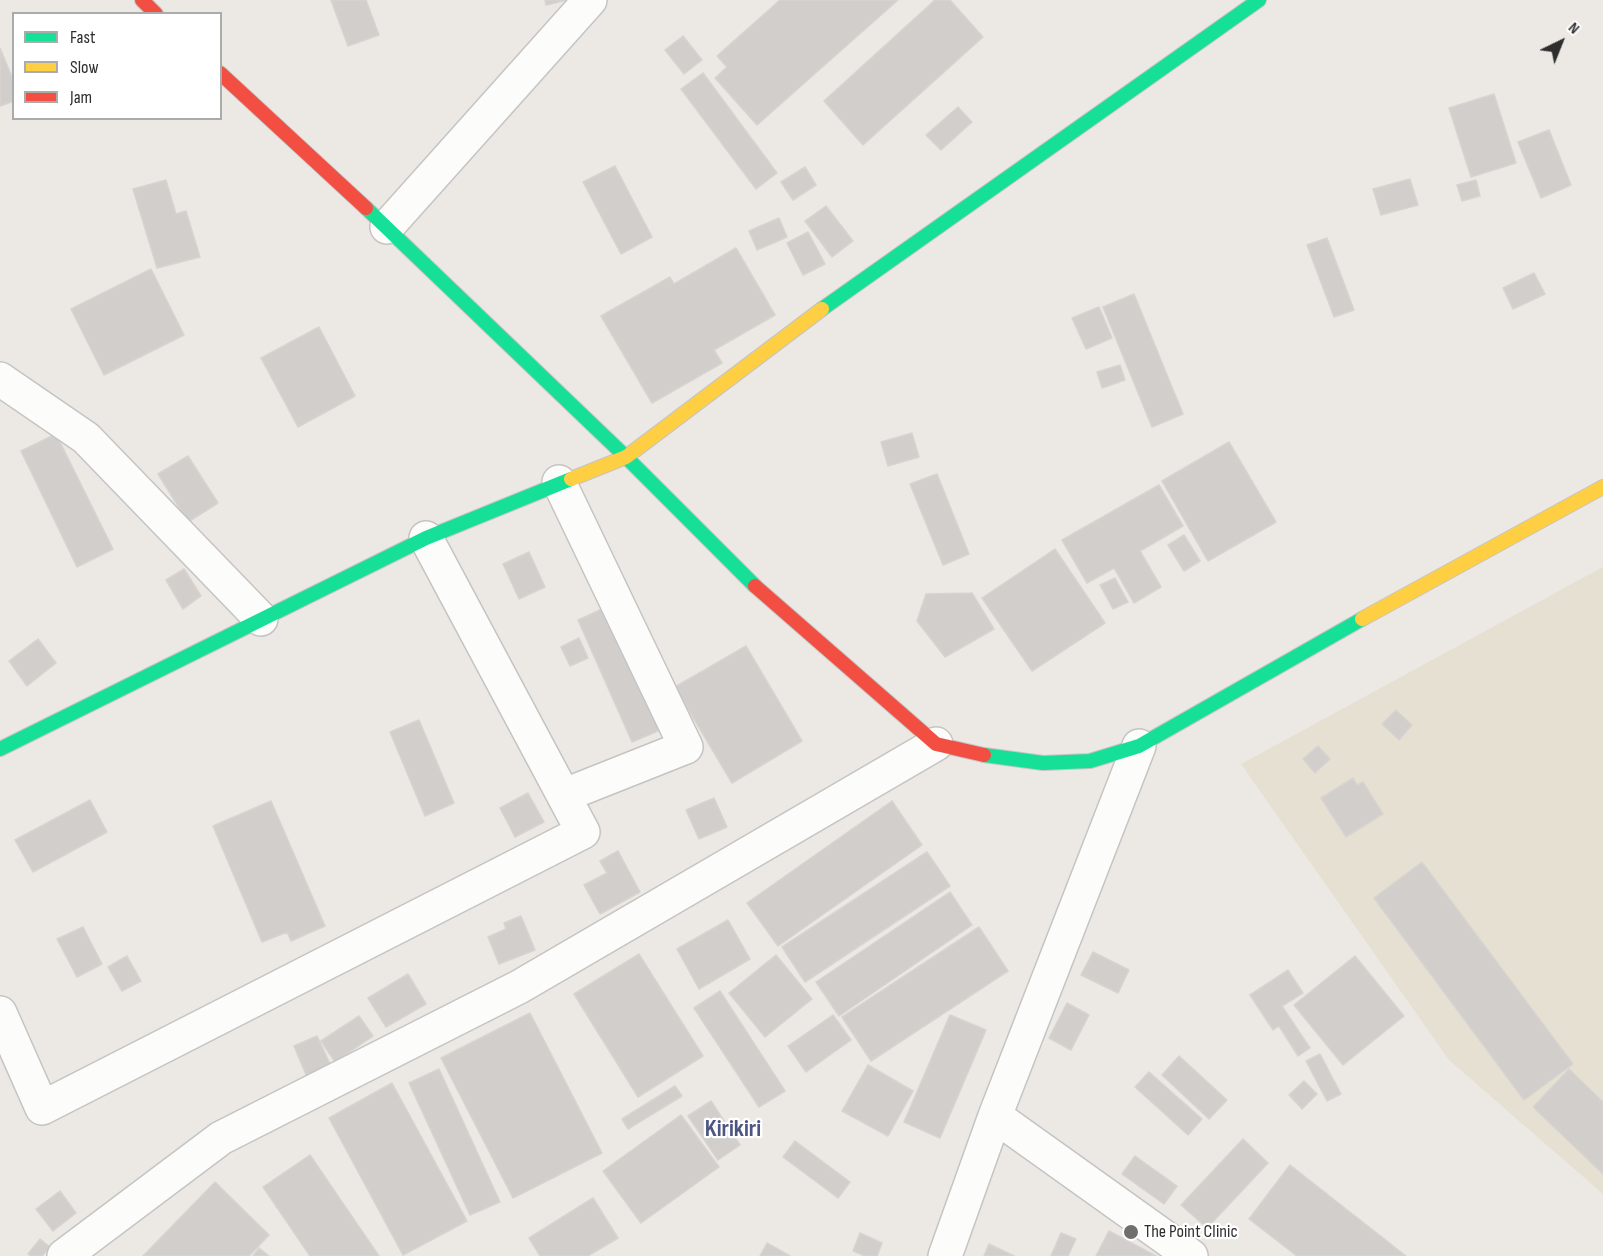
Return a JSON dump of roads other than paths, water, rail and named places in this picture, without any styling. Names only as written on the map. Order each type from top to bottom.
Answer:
[{"type":"main road","points":[[142,0],[154,12]]},
{"type":"main road","points":[[0,749],[426,538],[559,482],[626,457],[808,319],[1259,0]]},
{"type":"main road","points":[[222,75],[387,227],[626,457],[754,585],[936,744],[1042,763],[1090,761],[1139,746],[1280,664],[1603,487]]},
{"type":"street","points":[[387,227],[590,0]]},
{"type":"street","points":[[0,379],[86,438],[261,619]]},
{"type":"street","points":[[559,482],[686,747],[565,795]]},
{"type":"street","points":[[0,1013],[42,1108],[583,832],[426,538]]},
{"type":"street","points":[[64,1256],[221,1138],[519,987],[936,744]]},
{"type":"street","points":[[945,1256],[995,1116],[1139,746]]},
{"type":"street","points":[[995,1116],[1191,1256]]},
{"type":"place","name":"The Point Clinic","points":[[1131,1232]]},
{"type":"district","name":"Kirikiri","points":[[733,1130]]}]
